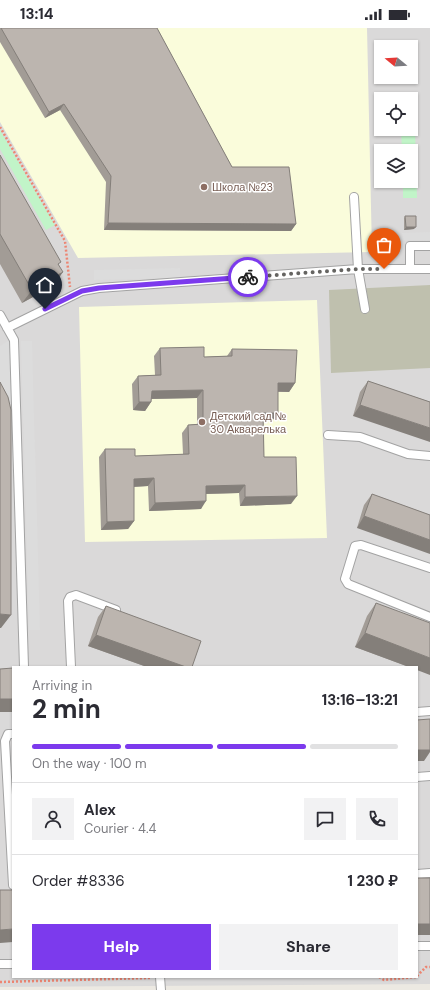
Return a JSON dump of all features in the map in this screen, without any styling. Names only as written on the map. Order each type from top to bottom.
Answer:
[{"type":"lane","points":[[354,197],[358,269],[365,309]]},
{"type":"lane","points":[[410,269],[410,246],[430,246]]},
{"type":"lane","points":[[7,328],[82,291],[99,288],[358,269],[430,270]]},
{"type":"lane","points":[[0,315],[14,340],[24,666]]},
{"type":"lane","points":[[328,435],[360,437],[408,454],[430,456]]},
{"type":"lane","points":[[430,568],[361,545],[357,545],[355,546],[345,579],[348,584],[430,617]]},
{"type":"lane","points":[[71,666],[68,601],[70,597],[76,595],[126,614]]},
{"type":"lane","points":[[418,712],[430,711]]},
{"type":"lane","points":[[12,734],[8,734],[5,740],[12,868]]},
{"type":"lane","points":[[418,776],[430,776]]},
{"type":"lane","points":[[418,874],[430,873]]},
{"type":"lane","points":[[418,946],[430,946]]},
{"type":"lane","points":[[0,964],[12,964]]},
{"type":"lane","points":[[160,978],[161,990]]},
{"type":"path","points":[[0,127],[65,241],[70,297]]},
{"type":"path","points":[[418,974],[426,967],[430,967]]},
{"type":"path","points":[[0,982],[128,978]]},
{"type":"path","points":[[381,978],[384,980],[400,978]]},
{"type":"shaded area","points":[[0,28],[430,28],[430,984],[0,987]]},
{"type":"shaded area","name":"Школа №23","points":[[0,28],[367,28],[372,252],[78,258],[0,122]]},
{"type":"shaded area","points":[[430,232],[430,240],[403,241],[402,233]]},
{"type":"shaded area","points":[[180,268],[180,278],[94,280],[94,270]]},
{"type":"shaded area","points":[[430,285],[430,368],[331,373],[329,290]]},
{"type":"shaded area","name":"Детский сад № 30 Акварелька","points":[[317,300],[327,538],[85,542],[79,307]]},
{"type":"shaded area","points":[[8,341],[10,344],[12,404],[0,384],[0,346]]},
{"type":"shaded area","points":[[21,341],[32,341],[40,630],[29,630]]},
{"type":"green space","points":[[0,130],[55,225],[46,230],[0,149]]},
{"type":"green space","points":[[401,136],[415,136],[415,144],[402,144]]},
{"type":"green space","points":[[403,188],[417,188],[417,198],[403,198]]},
{"type":"building","points":[[1,28],[157,28],[232,167],[289,167],[296,224],[108,223],[111,176],[64,104],[49,112]]},
{"type":"building","points":[[0,155],[61,262],[58,264],[63,272],[32,290],[0,234]]},
{"type":"building","points":[[405,216],[416,216],[416,227],[406,227]]},
{"type":"building","points":[[204,347],[204,357],[232,356],[232,349],[297,350],[295,383],[278,383],[278,413],[263,413],[264,457],[296,457],[297,496],[245,497],[245,485],[206,486],[206,501],[155,503],[154,478],[134,479],[134,521],[107,522],[105,449],[135,449],[135,456],[189,454],[188,425],[203,424],[203,390],[152,391],[151,402],[139,402],[138,376],[161,375],[160,348]]},
{"type":"building","points":[[368,381],[430,402],[430,428],[360,405]]},
{"type":"building","points":[[0,382],[8,397],[11,410],[11,615],[0,614]]},
{"type":"building","points":[[372,494],[430,515],[430,540],[364,516]]},
{"type":"building","points":[[376,603],[430,623],[430,658],[365,633]]},
{"type":"building","points":[[106,606],[201,641],[192,666],[183,666],[96,635]]},
{"type":"building","points":[[12,668],[12,699],[0,699],[0,669]]},
{"type":"building","points":[[430,719],[430,750],[418,750],[418,720]]},
{"type":"building","points":[[418,878],[430,878],[430,924],[418,924]]},
{"type":"building","points":[[0,890],[12,890],[12,929],[0,930]]},
{"type":"way so far","points":[[248,277],[358,269],[384,269]]},
{"type":"place","name":"Школа №23","points":[[204,187]]},
{"type":"place","name":"Детский сад № 30 Акварелька","points":[[202,422]]},
{"type":"route","points":[[45,309],[82,291],[99,288],[248,277]]}]
